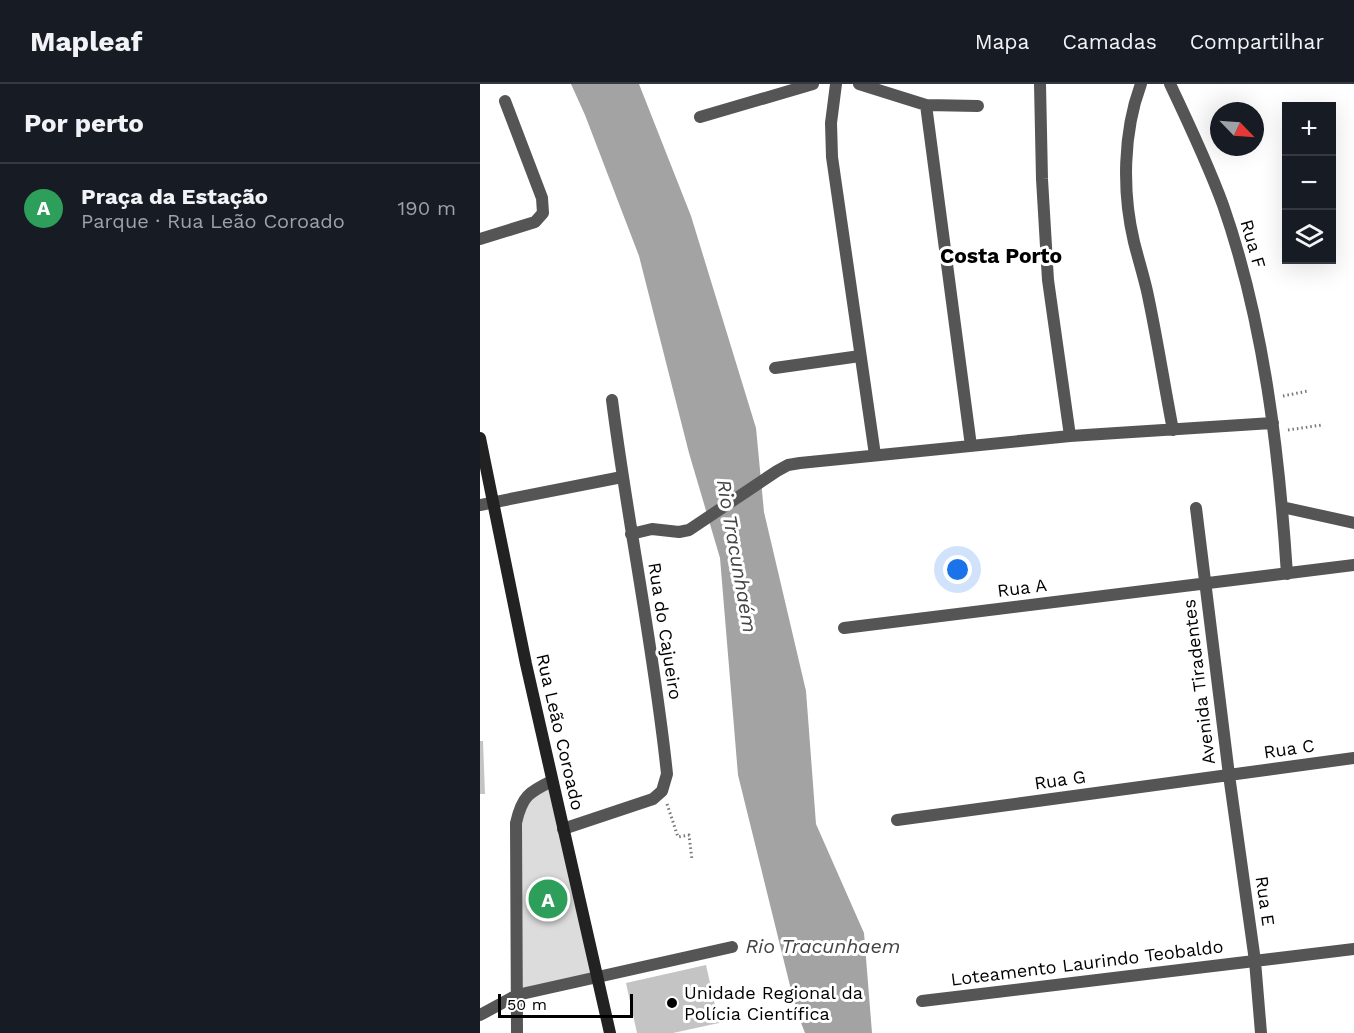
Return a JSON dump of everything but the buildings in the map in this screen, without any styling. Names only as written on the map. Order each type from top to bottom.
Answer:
[{"type":"street","points":[[700,117],[813,84]]},
{"type":"street","points":[[836,84],[831,123],[832,157],[875,455]]},
{"type":"street","points":[[859,84],[926,105],[978,106]]},
{"type":"street","points":[[1040,84],[1042,178],[1048,280],[1070,436]]},
{"type":"street","points":[[1141,84],[1133,105],[1129,132],[1128,205],[1133,240],[1146,289],[1173,430]]},
{"type":"street","name":"Rua F","points":[[1170,84],[1210,172],[1234,241],[1245,282],[1273,423],[1287,574]]},
{"type":"street","points":[[480,239],[535,222],[543,213],[542,198],[505,101]]},
{"type":"street","points":[[926,105],[971,446]]},
{"type":"street","points":[[775,368],[860,356]]},
{"type":"street","name":"Rua do Cajueiro","points":[[612,400],[622,477],[649,636],[664,749],[667,774],[662,791]]},
{"type":"street","points":[[631,534],[652,530],[679,532],[689,530],[788,465],[1070,436],[1273,423]]},
{"type":"street","name":"Rua Leão Coroado","points":[[480,438],[526,664],[610,1033]]},
{"type":"street","points":[[480,505],[622,477]]},
{"type":"street","points":[[1282,507],[1354,523]]},
{"type":"street","name":"Avenida Tiradentes","points":[[1196,508],[1229,775]]},
{"type":"street","name":"Rua A","points":[[844,628],[1354,565]]},
{"type":"street","name":"Rua C","points":[[1229,775],[1354,758]]},
{"type":"street","name":"Rua G","points":[[897,820],[1229,775]]},
{"type":"street","name":"Rua E","points":[[1229,775],[1255,961],[1261,1033]]},
{"type":"street","points":[[517,1033],[516,823],[520,805],[530,791],[552,781]]},
{"type":"street","points":[[563,829],[642,804],[653,799],[662,791]]},
{"type":"street","points":[[480,1015],[517,995],[732,946]]},
{"type":"street","name":"Loteamento Laurindo Teobaldo","points":[[922,1001],[1354,949]]},
{"type":"path","points":[[1269,399],[1308,391]]},
{"type":"path","points":[[1273,423],[1290,431],[1322,425]]},
{"type":"path","points":[[662,791],[678,837],[689,835],[693,860]]},
{"type":"shaded area","points":[[552,781],[596,976],[517,995],[520,805]]},
{"type":"water","name":"Rio Tracunhaem","points":[[571,84],[639,84],[691,216],[756,428],[764,512],[806,691],[816,824],[864,933],[872,1033],[805,1033],[796,1010],[738,775],[720,558],[689,453],[639,256]]},
{"type":"place","name":"Praça da Estação","points":[[548,899]]},
{"type":"place","name":"Unidade Regional da Polícia Científica","points":[[672,1003]]},
{"type":"district","name":"Costa Porto","points":[[1001,256]]},
{"type":"water label","name":"Rio Tracunhaém","points":[[737,556]]}]
